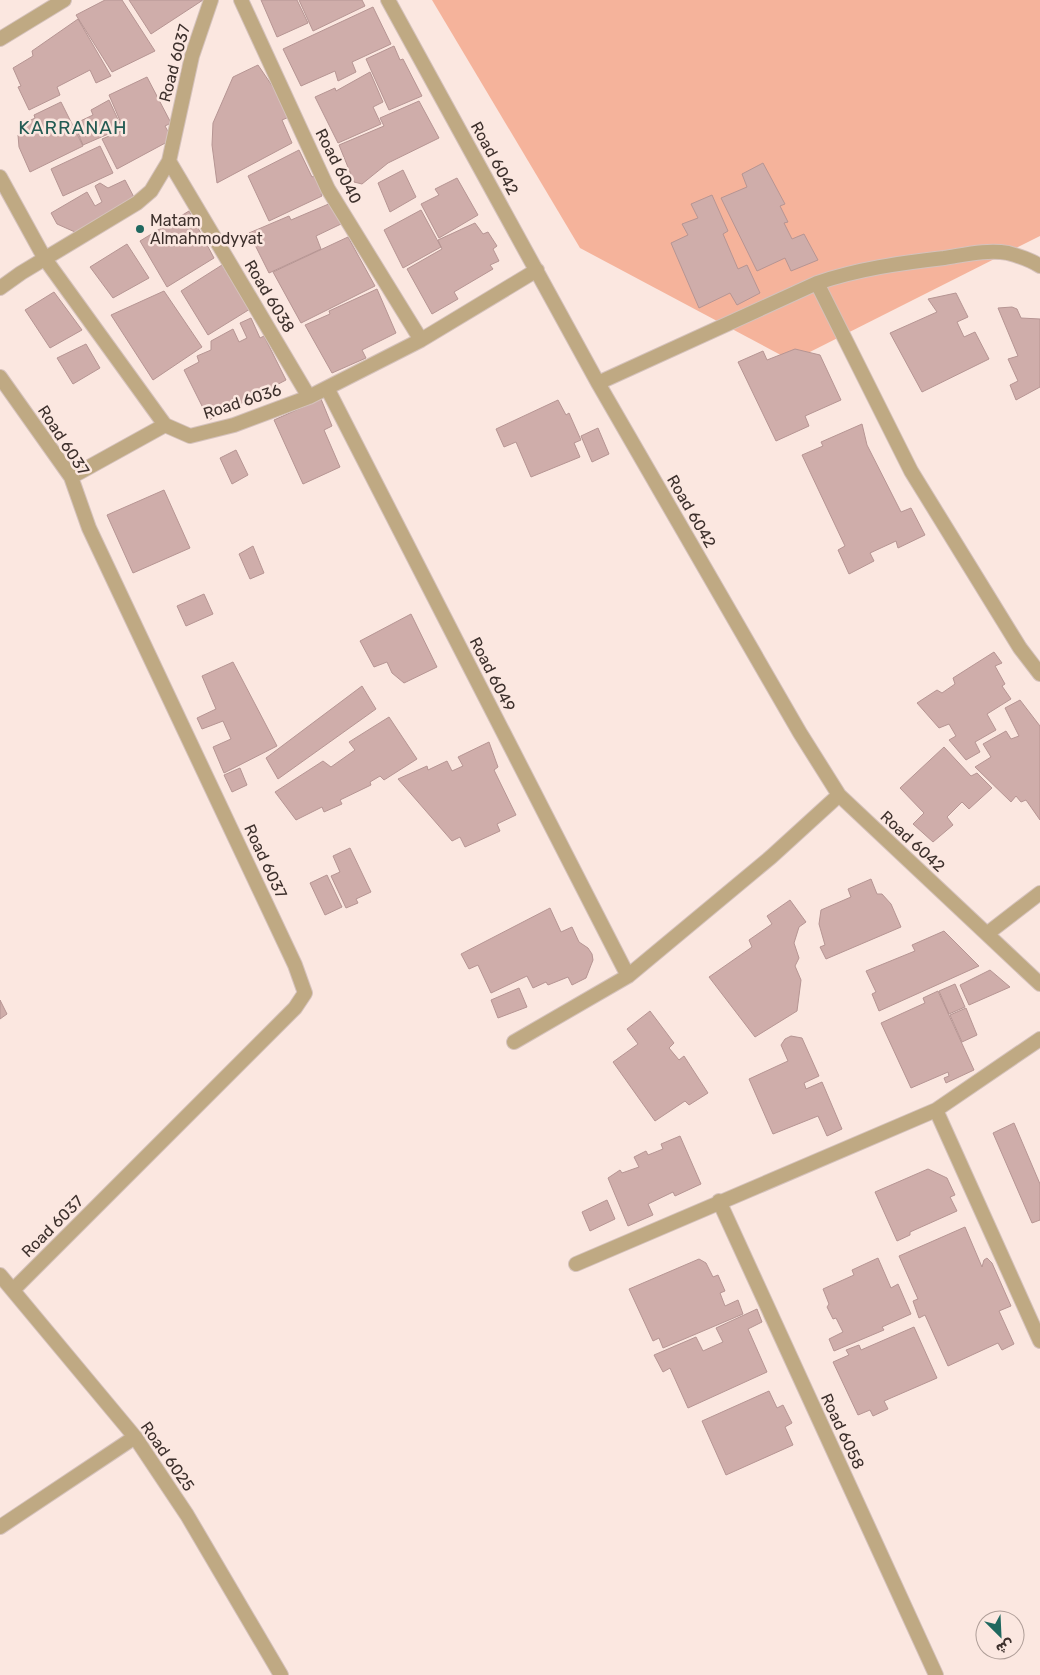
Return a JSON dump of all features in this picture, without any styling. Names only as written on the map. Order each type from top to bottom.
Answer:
[{"type":"street","points":[[0,40],[64,0]]},
{"type":"street","name":"Road 6037","points":[[0,288],[45,258],[137,203],[151,191],[169,161],[192,56],[211,0]]},
{"type":"street","name":"Road 6040","points":[[241,0],[328,189],[421,340]]},
{"type":"street","name":"Road 6042","points":[[388,0],[538,270],[598,383],[800,733],[839,795],[884,839],[988,933],[1040,984]]},
{"type":"street","name":"Road 6038","points":[[169,161],[310,397]]},
{"type":"street","points":[[0,177],[45,258],[165,425],[71,477]]},
{"type":"street","points":[[598,383],[817,283],[868,268],[982,252],[1008,253],[1032,261],[1040,266]]},
{"type":"street","name":"Road 6036","points":[[165,425],[190,436],[234,425],[310,397],[421,340],[538,270]]},
{"type":"street","points":[[817,283],[912,471],[1020,648],[1040,674]]},
{"type":"street","name":"Road 6037","points":[[0,377],[71,477],[89,528],[291,956],[305,993],[295,1008],[13,1290]]},
{"type":"street","name":"Road 6049","points":[[327,388],[628,976]]},
{"type":"street","points":[[514,1042],[628,976],[764,863],[839,795]]},
{"type":"street","points":[[988,933],[1040,893]]},
{"type":"street","points":[[576,1264],[719,1201],[936,1110],[1040,1039]]},
{"type":"street","points":[[936,1110],[1040,1341]]},
{"type":"street","name":"Road 6058","points":[[719,1201],[936,1675]]},
{"type":"street","name":"Road 6025","points":[[0,1275],[135,1437],[187,1514],[281,1675]]},
{"type":"street","points":[[0,1526],[135,1437]]},
{"type":"shaded area","points":[[432,0],[1040,0],[1040,236],[792,361],[580,248]]},
{"type":"building","points":[[105,0],[122,0],[155,51],[112,72],[76,15]]},
{"type":"building","points":[[129,0],[203,0],[151,34]]},
{"type":"building","points":[[261,0],[297,0],[308,23],[277,37]]},
{"type":"building","points":[[299,0],[362,0],[365,6],[313,31]]},
{"type":"building","points":[[373,7],[391,44],[352,62],[356,72],[338,81],[335,71],[301,86],[283,49]]},
{"type":"building","points":[[78,19],[111,76],[96,83],[90,70],[57,87],[60,95],[29,110],[18,87],[21,86],[13,68],[33,56],[32,51]]},
{"type":"building","points":[[394,46],[400,60],[403,59],[422,96],[389,110],[366,59]]},
{"type":"building","points":[[258,65],[275,90],[289,117],[282,120],[292,143],[217,183],[212,145],[213,123],[233,77]]},
{"type":"building","points":[[370,72],[383,102],[373,107],[381,124],[338,143],[315,97],[335,88],[336,91]]},
{"type":"building","points":[[147,77],[171,123],[165,126],[171,137],[169,141],[117,169],[102,139],[124,130],[109,95]]},
{"type":"building","points":[[109,100],[122,128],[83,145],[74,124],[93,115],[91,110]]},
{"type":"building","points":[[419,101],[439,138],[388,163],[362,184],[354,182],[339,145],[384,126],[380,118]]},
{"type":"building","points":[[61,102],[83,146],[30,172],[19,147],[18,135],[24,132],[21,125],[35,118],[34,115]]},
{"type":"building","points":[[100,146],[113,173],[63,196],[51,169]]},
{"type":"building","points":[[299,150],[312,177],[318,174],[326,192],[321,194],[322,196],[269,221],[248,176]]},
{"type":"building","points":[[763,163],[785,204],[780,206],[788,222],[784,223],[792,239],[804,234],[818,260],[791,271],[785,258],[757,271],[721,198],[747,187],[742,174]]},
{"type":"building","points":[[403,170],[416,197],[390,212],[378,183]]},
{"type":"building","points":[[457,178],[478,215],[439,238],[421,204],[439,195],[435,189]]},
{"type":"building","points":[[125,180],[137,203],[83,230],[75,232],[57,224],[51,213],[87,192],[95,206],[102,202],[95,186],[100,183],[108,188]]},
{"type":"building","points":[[712,195],[728,231],[723,234],[738,269],[747,265],[760,293],[737,305],[730,293],[699,308],[671,243],[688,235],[682,224],[698,218],[691,204]]},
{"type":"building","points":[[331,203],[341,224],[316,236],[321,249],[269,273],[249,233],[289,216],[291,220]]},
{"type":"building","points":[[421,210],[441,247],[403,268],[384,230]]},
{"type":"building","points":[[189,211],[214,258],[167,287],[140,241]]},
{"type":"building","points":[[475,223],[483,234],[488,232],[497,246],[493,249],[499,261],[490,265],[493,269],[454,292],[458,299],[432,314],[407,269],[442,249],[438,240]]},
{"type":"building","points":[[348,237],[375,286],[301,323],[273,272]]},
{"type":"building","points":[[127,244],[149,278],[113,298],[90,267]]},
{"type":"building","points":[[222,265],[250,309],[208,335],[181,291]]},
{"type":"building","points":[[377,289],[396,333],[362,350],[366,358],[332,373],[305,325],[330,314],[329,311]]},
{"type":"building","points":[[164,291],[202,347],[153,380],[111,315]]},
{"type":"building","points":[[54,292],[82,330],[50,348],[25,310]]},
{"type":"building","points":[[956,293],[968,317],[957,322],[964,337],[975,332],[989,359],[922,392],[890,333],[937,312],[928,299]]},
{"type":"building","points":[[1012,307],[1017,309],[1021,318],[1040,319],[1040,387],[1016,400],[1010,385],[1018,381],[1008,359],[1018,356],[998,308]]},
{"type":"building","points":[[251,318],[260,338],[264,336],[286,380],[209,420],[184,370],[199,362],[197,356],[211,350],[211,341],[233,329],[239,342],[247,338],[240,323]]},
{"type":"building","points":[[86,344],[100,368],[73,384],[57,358]]},
{"type":"building","points":[[795,349],[820,355],[841,400],[805,416],[809,426],[776,441],[738,362],[763,351],[767,360]]},
{"type":"building","points":[[321,399],[332,426],[324,430],[340,467],[303,484],[274,420]]},
{"type":"building","points":[[558,400],[566,415],[569,413],[581,440],[574,443],[580,457],[531,477],[516,442],[504,447],[496,429]]},
{"type":"building","points":[[862,424],[867,445],[901,512],[911,508],[925,535],[898,548],[896,541],[870,553],[874,561],[849,574],[838,550],[845,546],[802,455],[823,446],[821,442]]},
{"type":"building","points":[[598,428],[609,454],[592,462],[581,436]]},
{"type":"building","points":[[236,450],[248,475],[232,484],[220,458]]},
{"type":"building","points":[[164,490],[190,548],[133,573],[107,515]]},
{"type":"building","points":[[253,546],[264,573],[250,579],[239,554]]},
{"type":"building","points":[[204,594],[213,614],[186,626],[177,606]]},
{"type":"building","points":[[411,614],[437,667],[404,683],[392,673],[387,662],[374,667],[360,641]]},
{"type":"building","points":[[994,652],[1002,663],[995,666],[1005,684],[1002,686],[1011,699],[987,714],[996,730],[975,742],[980,752],[966,760],[949,740],[956,736],[949,724],[939,728],[917,703],[937,690],[942,693],[955,684],[953,678]]},
{"type":"building","points":[[233,662],[277,746],[224,773],[213,747],[231,739],[223,721],[202,729],[197,718],[216,709],[202,676]]},
{"type":"building","points":[[362,686],[376,709],[278,779],[266,758]]},
{"type":"building","points":[[1020,700],[1040,726],[1040,820],[1026,800],[1021,802],[1016,796],[1011,802],[975,767],[991,757],[983,744],[1006,731],[1011,739],[1019,736],[1005,708]]},
{"type":"building","points":[[389,717],[417,759],[384,780],[380,776],[370,782],[371,785],[340,800],[342,804],[324,812],[322,807],[296,820],[275,792],[323,761],[331,767],[355,750],[349,742]]},
{"type":"building","points":[[489,742],[498,767],[494,770],[516,815],[497,824],[500,831],[465,847],[460,837],[452,841],[398,779],[427,766],[428,770],[447,761],[452,771],[463,766],[458,757]]},
{"type":"building","points":[[944,747],[971,776],[977,773],[992,788],[969,809],[962,802],[947,817],[953,825],[933,842],[913,824],[924,813],[900,788]]},
{"type":"building","points":[[240,768],[247,785],[232,792],[224,775]]},
{"type":"building","points":[[350,848],[371,892],[356,899],[358,903],[346,908],[331,876],[340,872],[333,856]]},
{"type":"building","points":[[327,875],[342,907],[325,915],[310,883]]},
{"type":"building","points":[[871,879],[877,894],[882,894],[891,904],[901,927],[826,959],[820,947],[825,945],[819,924],[821,910],[851,897],[848,889]]},
{"type":"building","points":[[790,900],[806,922],[799,927],[794,943],[799,958],[795,966],[801,980],[797,1011],[755,1037],[709,977],[752,947],[749,940],[772,924],[767,916]]},
{"type":"building","points":[[550,908],[561,932],[572,927],[579,942],[588,948],[592,954],[593,960],[586,978],[572,985],[568,977],[548,985],[546,982],[533,988],[527,976],[491,993],[478,965],[469,969],[461,954]]},
{"type":"building","points":[[944,931],[979,966],[879,1011],[872,994],[876,992],[866,971],[915,951],[912,945]]},
{"type":"building","points":[[990,970],[1010,987],[969,1005],[960,985]]},
{"type":"building","points":[[955,984],[965,1007],[949,1014],[939,991]]},
{"type":"building","points":[[519,988],[527,1007],[498,1018],[491,1000]]},
{"type":"building","points":[[938,991],[974,1070],[946,1083],[944,1078],[949,1076],[948,1072],[911,1088],[881,1023],[925,1003],[923,998]]},
{"type":"building","points":[[0,1000],[7,1014],[0,1019]]},
{"type":"building","points":[[966,1008],[977,1035],[962,1042],[950,1015]]},
{"type":"building","points":[[650,1011],[674,1043],[669,1048],[679,1060],[684,1056],[708,1093],[689,1105],[685,1101],[655,1121],[613,1062],[638,1044],[627,1029]]},
{"type":"building","points":[[791,1036],[802,1038],[819,1076],[804,1083],[806,1089],[822,1082],[842,1129],[827,1136],[818,1116],[773,1134],[749,1079],[788,1061],[781,1045],[785,1039]]},
{"type":"building","points":[[1014,1123],[1040,1184],[1040,1220],[1032,1223],[993,1133]]},
{"type":"building","points":[[680,1136],[701,1184],[675,1196],[673,1192],[648,1204],[653,1215],[628,1226],[608,1178],[620,1170],[622,1173],[639,1167],[634,1157],[646,1151],[648,1155],[663,1149],[661,1144]]},
{"type":"building","points":[[928,1169],[947,1178],[955,1195],[950,1197],[957,1211],[910,1232],[910,1235],[897,1241],[875,1192]]},
{"type":"building","points":[[607,1200],[615,1219],[590,1231],[582,1212]]},
{"type":"building","points":[[965,1227],[982,1267],[984,1260],[987,1258],[992,1263],[1011,1306],[999,1311],[1014,1344],[1002,1350],[998,1343],[948,1366],[925,1315],[919,1318],[913,1301],[918,1299],[899,1256]]},
{"type":"building","points":[[878,1258],[891,1288],[898,1284],[911,1314],[882,1327],[884,1330],[834,1351],[829,1339],[843,1332],[836,1318],[833,1319],[827,1307],[829,1304],[823,1289],[854,1275],[852,1270]]},
{"type":"building","points":[[699,1259],[706,1263],[713,1277],[718,1275],[725,1291],[720,1293],[725,1306],[738,1300],[743,1314],[663,1348],[659,1338],[653,1341],[629,1289]]},
{"type":"building","points":[[757,1309],[762,1322],[748,1329],[767,1372],[688,1408],[670,1368],[663,1372],[654,1355],[696,1337],[703,1351],[723,1342],[716,1328]]},
{"type":"building","points":[[914,1327],[937,1378],[884,1401],[888,1409],[873,1416],[870,1410],[858,1415],[833,1362],[849,1355],[846,1350],[859,1345],[861,1350]]},
{"type":"building","points":[[769,1391],[777,1408],[783,1405],[792,1423],[785,1427],[793,1445],[726,1475],[702,1421]]},
{"type":"place","name":"Matam Almahmodyyat","points":[[140,229]]},
{"type":"district","name":"KARRANAH","points":[[73,127]]}]
